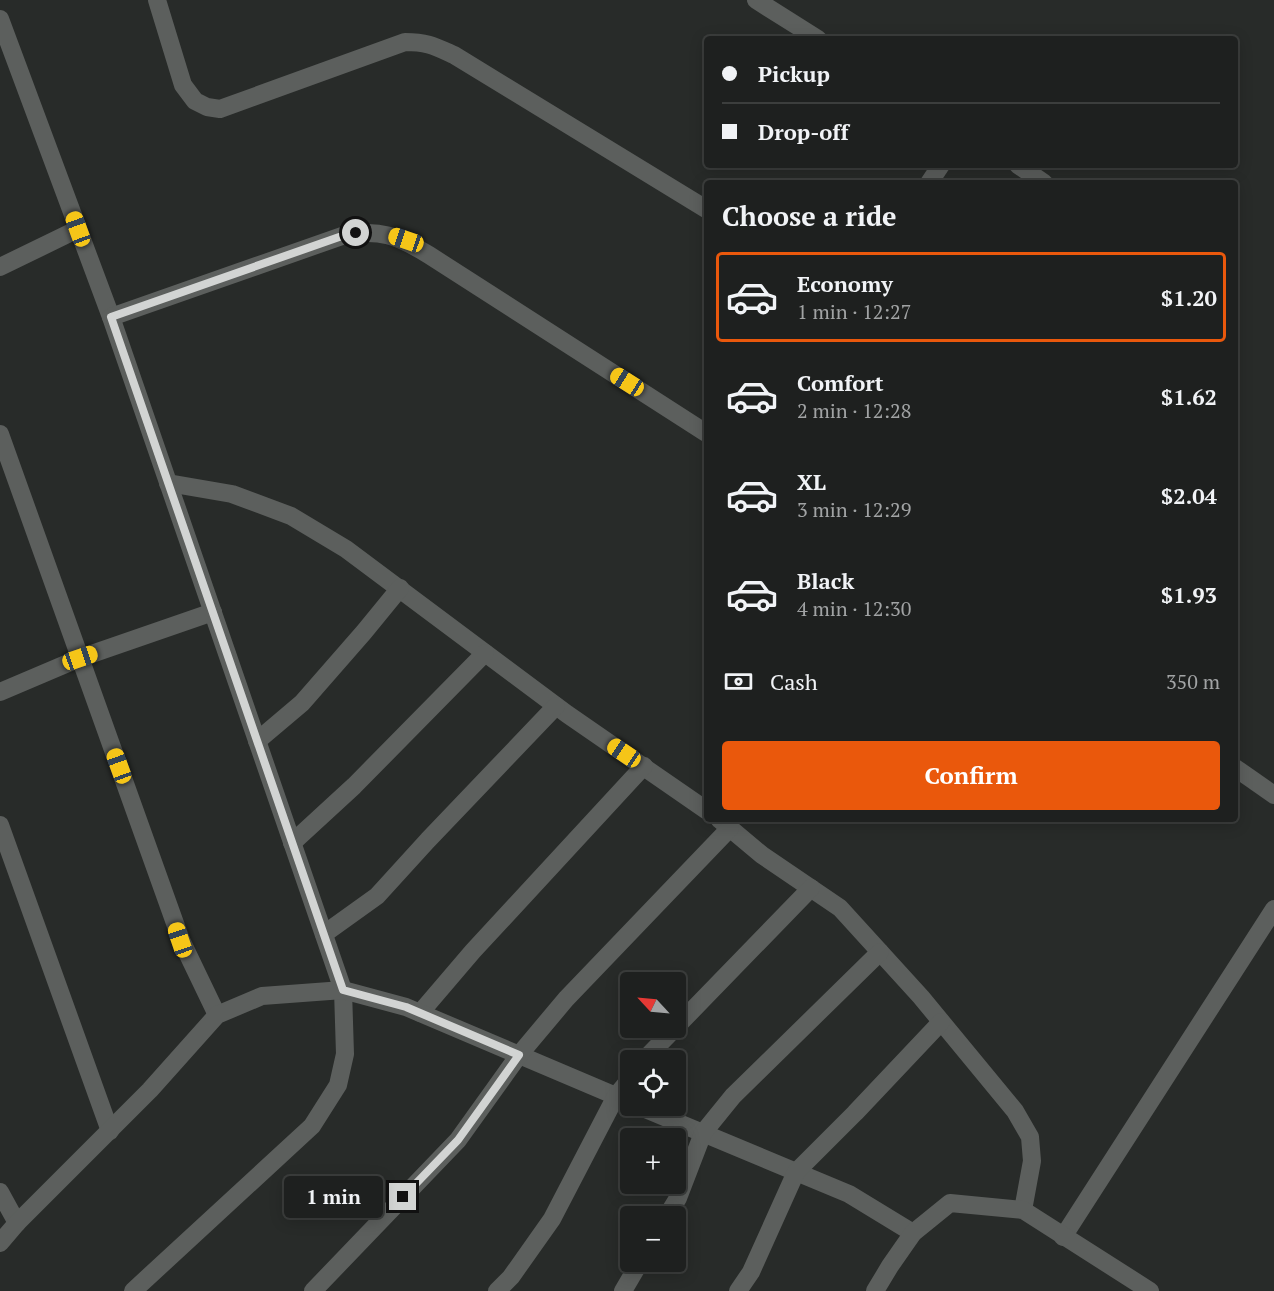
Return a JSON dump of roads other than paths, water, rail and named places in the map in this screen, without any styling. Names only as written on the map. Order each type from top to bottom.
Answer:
[{"type":"street","points":[[158,0],[183,85],[195,101],[207,107],[220,109],[405,42],[421,42],[454,55],[704,208]]},
{"type":"street","points":[[756,0],[813,36]]},
{"type":"street","points":[[0,19],[111,317],[343,990],[345,1054],[338,1085],[312,1126],[134,1291]]},
{"type":"street","points":[[1022,168],[1040,180]]},
{"type":"street","points":[[0,267],[78,229]]},
{"type":"street","points":[[111,317],[342,236],[375,232],[406,240],[704,432]]},
{"type":"street","points":[[0,434],[180,940],[217,1015]]},
{"type":"street","points":[[168,483],[232,494],[291,516],[346,549],[556,706],[704,809]]},
{"type":"street","points":[[257,741],[302,703],[400,588]]},
{"type":"street","points":[[0,692],[80,658],[213,612]]},
{"type":"street","points":[[292,843],[354,786],[485,653]]},
{"type":"street","points":[[324,934],[377,896],[556,706]]},
{"type":"street","points":[[420,1013],[473,951],[644,766]]},
{"type":"street","points":[[1238,770],[1274,795]]},
{"type":"street","points":[[313,1291],[458,1140],[519,1055],[566,999],[724,823],[762,855],[840,908],[941,1022],[1015,1111],[1030,1137],[1032,1161],[1023,1210]]},
{"type":"street","points":[[0,825],[110,1131]]},
{"type":"street","points":[[654,1050],[811,888]]},
{"type":"street","points":[[1063,1237],[1274,909]]},
{"type":"street","points":[[673,1206],[703,1133],[733,1096],[880,952]]},
{"type":"street","points":[[0,1243],[17,1223],[150,1090],[217,1015],[262,996],[343,990],[406,1007],[620,1098]]},
{"type":"street","points":[[738,1291],[751,1272],[796,1172],[941,1022]]},
{"type":"street","points":[[497,1291],[511,1277],[552,1219],[620,1104]]},
{"type":"street","points":[[662,1116],[849,1194],[913,1233]]},
{"type":"street","points":[[0,1191],[17,1223]]},
{"type":"street","points":[[875,1291],[913,1233],[951,1203],[1023,1210],[1150,1291]]},
{"type":"street","points":[[623,1291],[634,1272]]}]
